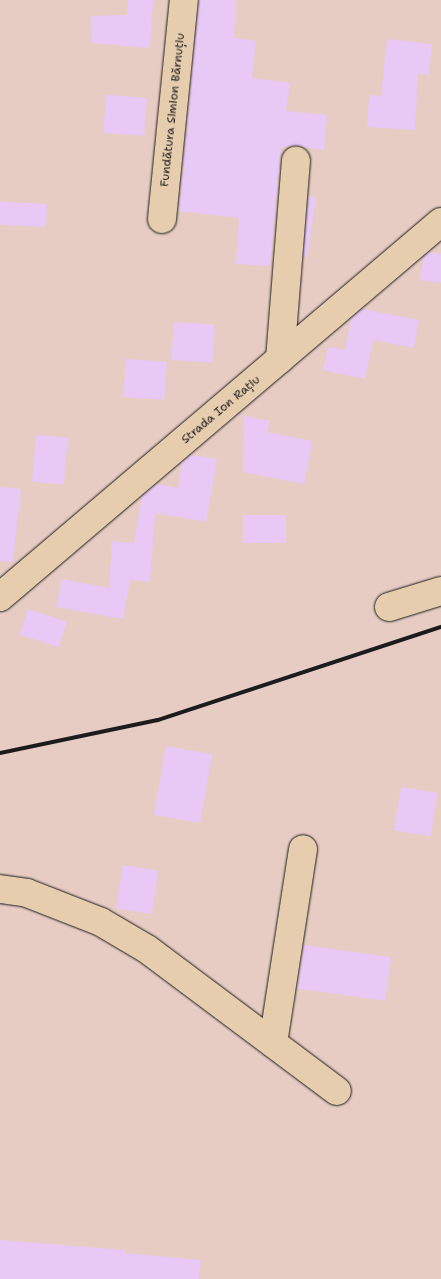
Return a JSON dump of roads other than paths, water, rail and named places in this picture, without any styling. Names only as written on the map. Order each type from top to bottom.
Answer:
[{"type":"street","name":"Fundătura Simion Bărnuțiu","points":[[162,219],[184,0]]},
{"type":"street","points":[[280,359],[296,161]]},
{"type":"street","name":"Strada Ion Rațiu","points":[[0,597],[441,222]]},
{"type":"street","points":[[389,607],[441,591]]},
{"type":"street","points":[[273,1043],[303,849]]},
{"type":"street","points":[[0,889],[27,893],[101,922],[147,949],[337,1091]]},
{"type":"railway","points":[[0,753],[158,720],[441,627]]}]
